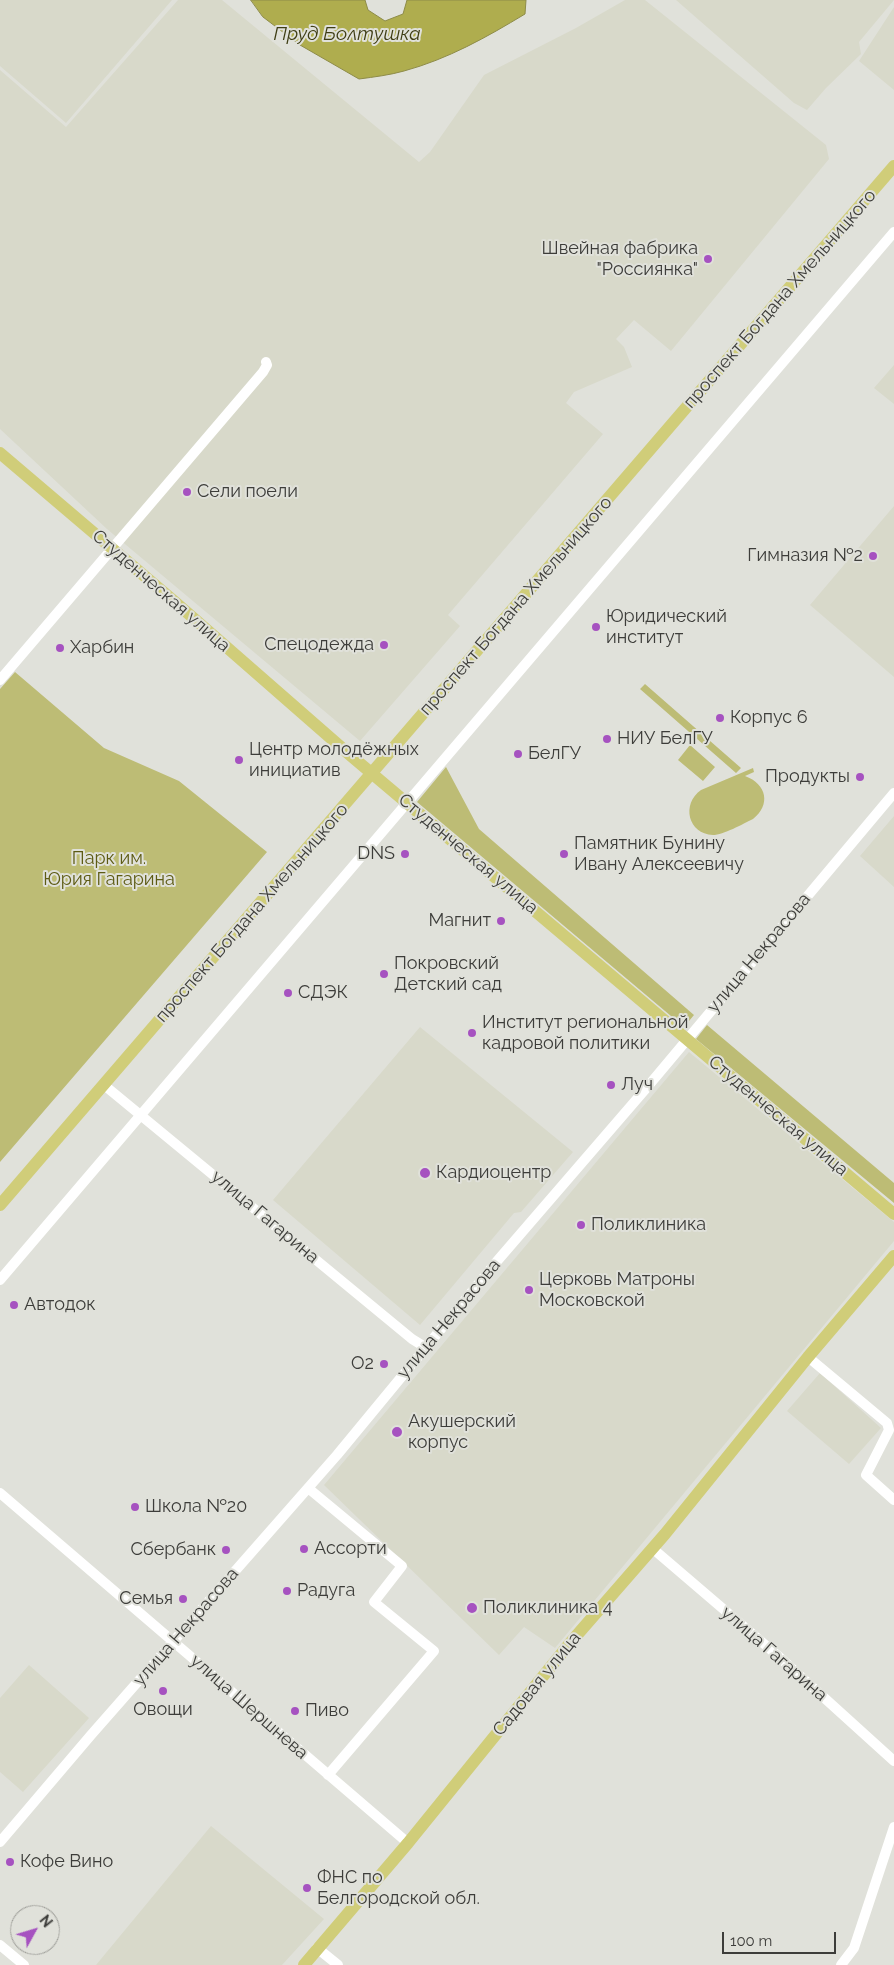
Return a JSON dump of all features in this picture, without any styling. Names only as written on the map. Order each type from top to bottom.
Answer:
[{"type":"main road","name":"проспект Богдана Хмельницкого","points":[[0,1206],[894,166]]},
{"type":"main road","name":"Студенческая улица","points":[[0,453],[372,774],[894,1214]]},
{"type":"main road","name":"Садовая улица","points":[[304,1965],[408,1843],[570,1643],[652,1548],[808,1357],[894,1256]]},
{"type":"street","points":[[0,1280],[894,232]]},
{"type":"street","points":[[0,680],[266,369],[266,362]]},
{"type":"street","name":"улица Некрасова","points":[[0,1842],[308,1488],[894,793]]},
{"type":"street","name":"улица Гагарина","points":[[104,1085],[142,1114],[412,1339],[425,1347]]},
{"type":"street","points":[[808,1357],[887,1423],[890,1430],[866,1475],[894,1500]]},
{"type":"street","points":[[308,1488],[402,1566],[374,1602],[434,1651],[328,1775]]},
{"type":"street","name":"улица Шершнева","points":[[0,1493],[408,1843]]},
{"type":"street","name":"улица Гагарина","points":[[652,1548],[778,1655],[894,1762]]},
{"type":"street","points":[[841,1965],[854,1948],[894,1827]]},
{"type":"street","points":[[0,1945],[24,1965]]},
{"type":"street","points":[[317,1948],[338,1965]]},
{"type":"shaded area","points":[[0,0],[172,0],[66,123],[0,66]]},
{"type":"shaded area","points":[[178,0],[222,0],[419,162],[430,152],[484,75],[576,28],[625,0],[645,0],[826,145],[829,159],[671,351],[634,320],[616,339],[624,347],[632,367],[574,392],[566,403],[603,434],[448,615],[460,626],[360,741],[107,529],[0,429],[0,70],[66,127]]},
{"type":"shaded area","points":[[676,0],[894,0],[859,42],[861,54],[826,88],[807,110],[794,103]]},
{"type":"shaded area","points":[[894,7],[894,90],[859,61]]},
{"type":"shaded area","points":[[894,365],[894,404],[874,388]]},
{"type":"shaded area","name":"Гимназия №2","points":[[894,506],[894,677],[810,605]]},
{"type":"shaded area","points":[[894,816],[894,887],[860,856]]},
{"type":"shaded area","name":"Кардиоцентр","points":[[420,1027],[573,1152],[521,1212],[514,1213],[420,1325],[273,1200]]},
{"type":"shaded area","points":[[689,1052],[894,1222],[894,1241],[555,1648],[524,1627],[499,1655],[324,1485]]},
{"type":"shaded area","points":[[820,1373],[881,1428],[849,1464],[787,1411]]},
{"type":"shaded area","points":[[29,1665],[89,1718],[23,1792],[0,1772],[0,1698]]},
{"type":"shaded area","points":[[211,1826],[324,1919],[282,1965],[96,1965]]},
{"type":"green space","name":"Парк им. Юрия Гагарина","points":[[15,672],[104,748],[179,781],[267,852],[0,1162],[0,689]]},
{"type":"green space","points":[[645,684],[741,768],[736,773],[640,689]]},
{"type":"green space","points":[[690,745],[715,767],[703,781],[678,760]]},
{"type":"green space","points":[[446,767],[479,829],[694,1015],[684,1027],[417,802]]},
{"type":"green space","points":[[753,768],[754,772],[745,776],[758,784],[762,789],[764,801],[759,813],[744,824],[717,835],[698,830],[693,824],[689,810],[695,796],[701,790]]},
{"type":"green space","points":[[707,1025],[894,1183],[894,1203],[696,1039]]},
{"type":"water","name":"Пруд Болтушка","points":[[251,0],[365,0],[368,10],[385,21],[403,14],[407,0],[526,0],[525,14],[467,47],[404,71],[359,79],[300,45],[263,17]]},
{"type":"place","name":"Швейная фабрика \"Россиянка\"","points":[[708,259]]},
{"type":"place","name":"Сели поели","points":[[187,492]]},
{"type":"place","name":"Гимназия №2","points":[[873,556]]},
{"type":"place","name":"Юридический институт","points":[[596,627]]},
{"type":"place","name":"Спецодежда","points":[[384,645]]},
{"type":"place","name":"Харбин","points":[[60,648]]},
{"type":"place","name":"Корпус 6","points":[[720,718]]},
{"type":"place","name":"НИУ БелГУ","points":[[607,739]]},
{"type":"place","name":"БелГУ","points":[[518,754]]},
{"type":"place","name":"Центр молодёжных инициатив","points":[[239,760]]},
{"type":"place","name":"Продукты","points":[[860,777]]},
{"type":"place","name":"DNS","points":[[405,854]]},
{"type":"place","name":"Памятник Бунину Ивану Алексеевичу","points":[[564,854]]},
{"type":"place","name":"Магнит","points":[[501,921]]},
{"type":"place","name":"Покровский Детский сад","points":[[384,974]]},
{"type":"place","name":"СДЭК","points":[[288,993]]},
{"type":"place","name":"Институт региональной кадровой политики","points":[[472,1033]]},
{"type":"place","name":"Луч","points":[[611,1085]]},
{"type":"place","name":"Кардиоцентр","points":[[425,1173]]},
{"type":"place","name":"Поликлиника","points":[[581,1225]]},
{"type":"place","name":"Церковь Матроны Московской","points":[[529,1290]]},
{"type":"place","name":"Автодок","points":[[14,1305]]},
{"type":"place","name":"O2","points":[[384,1364]]},
{"type":"place","name":"Акушерский корпус","points":[[397,1432]]},
{"type":"place","name":"Школа №20","points":[[135,1507]]},
{"type":"place","name":"Ассорти","points":[[304,1549]]},
{"type":"place","name":"Сбербанк","points":[[226,1550]]},
{"type":"place","name":"Радуга","points":[[287,1591]]},
{"type":"place","name":"Семья","points":[[183,1599]]},
{"type":"place","name":"Поликлиника 4","points":[[472,1608]]},
{"type":"place","name":"Овощи","points":[[163,1691]]},
{"type":"place","name":"Пиво","points":[[295,1711]]},
{"type":"place","name":"Кофе Вино","points":[[10,1862]]},
{"type":"place","name":"ФНС по Белгородской обл.","points":[[307,1888]]}]
